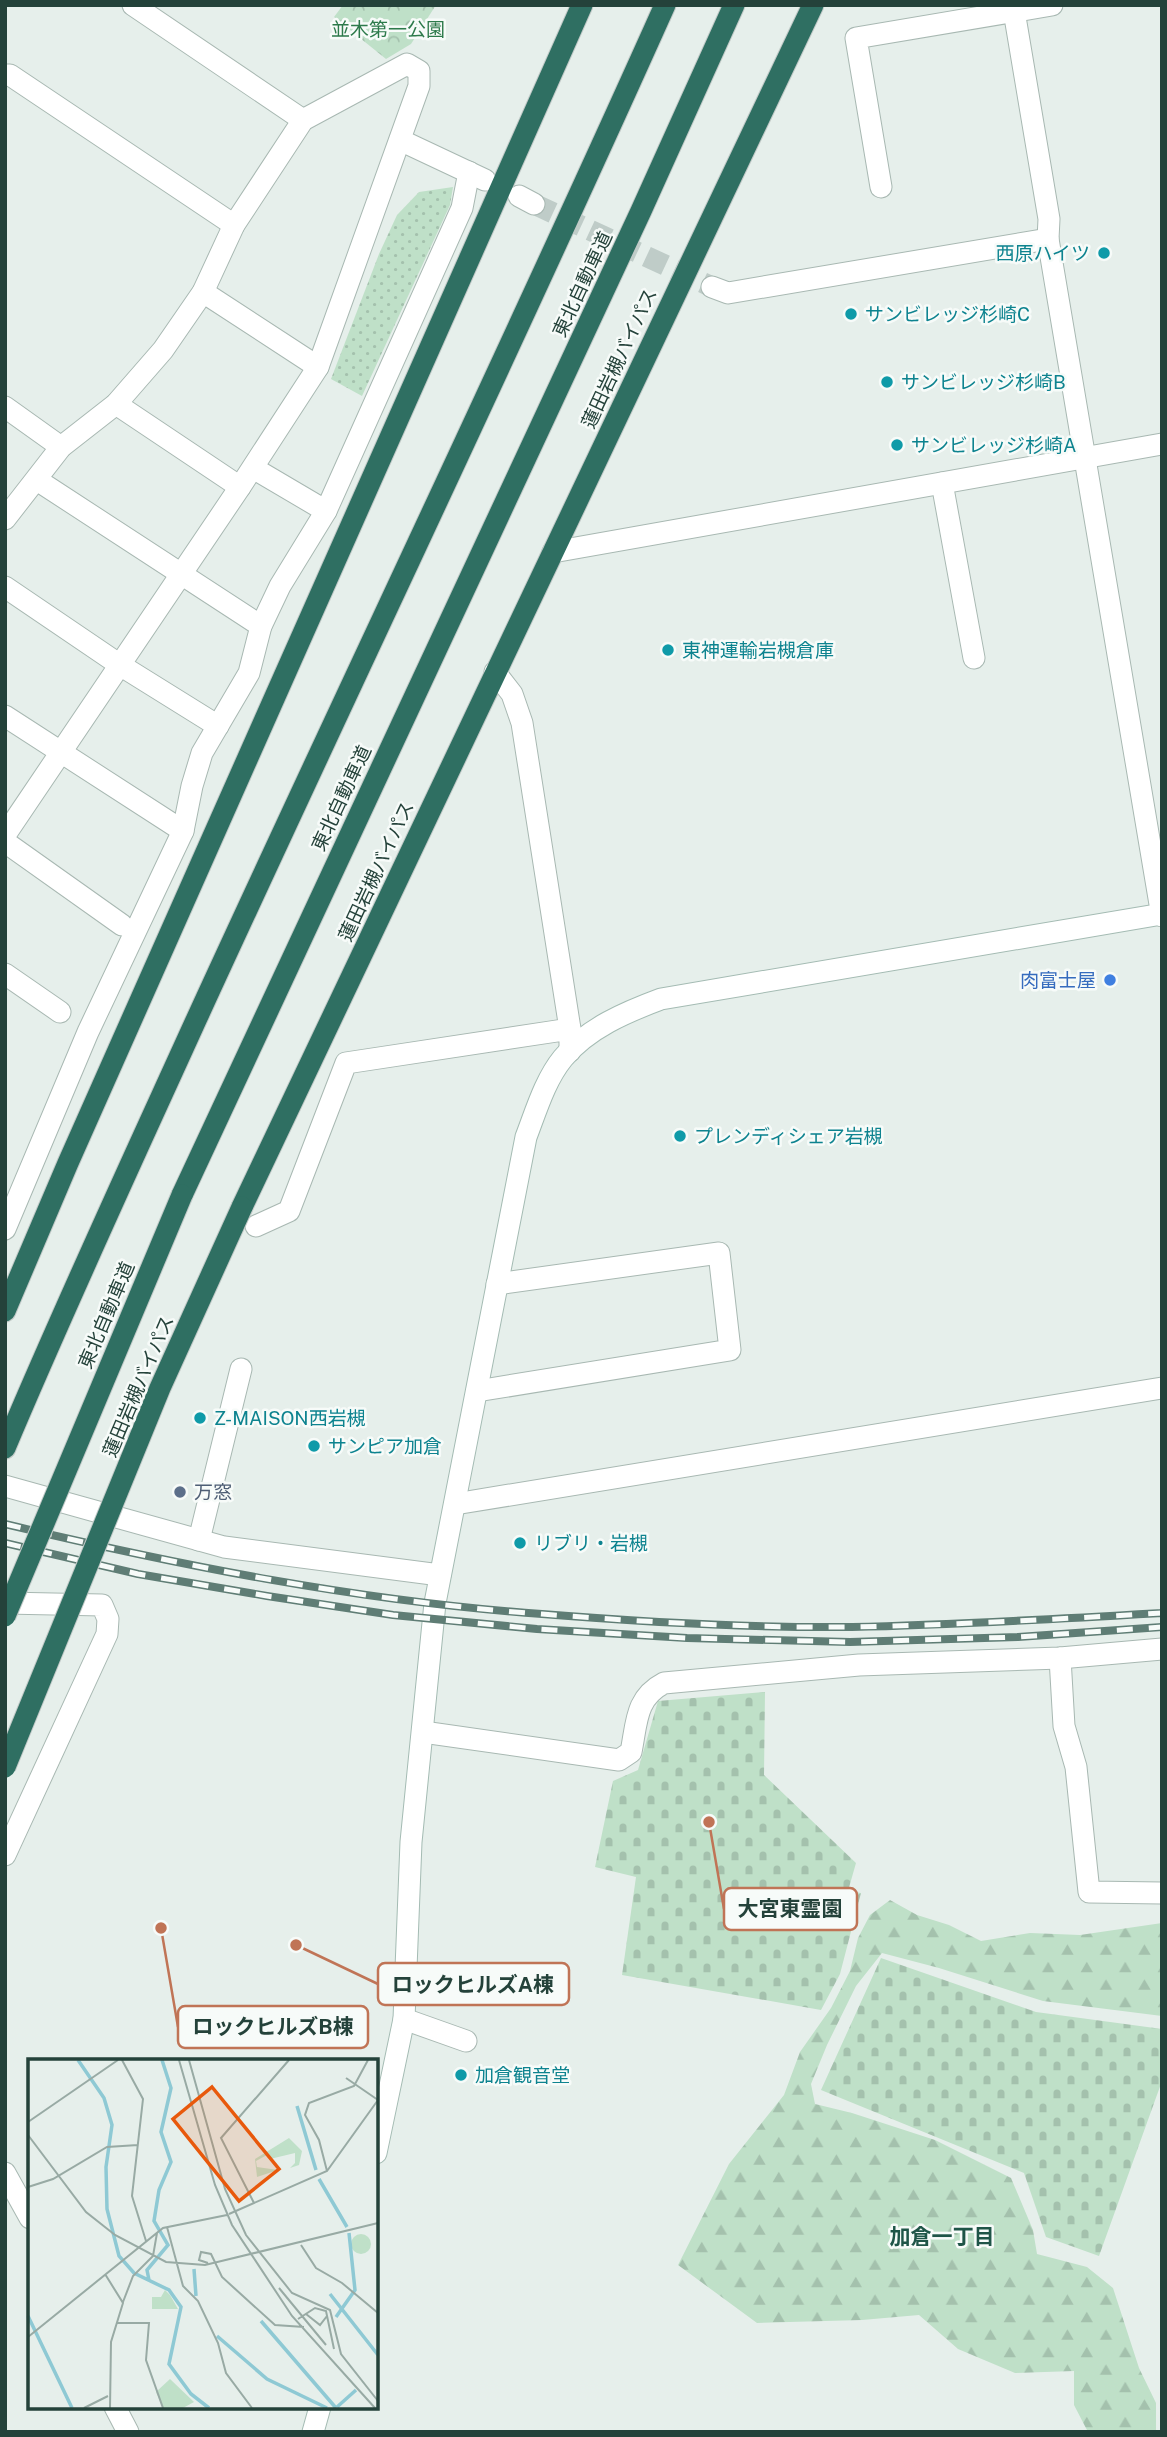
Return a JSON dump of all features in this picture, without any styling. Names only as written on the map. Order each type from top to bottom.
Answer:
[{"type":"highway","points":[[5,1311],[582,5]]},
{"type":"highway","name":"東北自動車道","points":[[5,1448],[123,1180],[299,795],[590,172],[664,5]]},
{"type":"highway","name":"東北自動車道","points":[[5,1616],[182,1195],[641,211],[734,5]]},
{"type":"highway","name":"蓮田岩槻バイパス","points":[[5,1767],[155,1400],[242,1207],[813,5]]},
{"type":"street","points":[[133,5],[303,120]]},
{"type":"street","points":[[881,187],[856,38],[1013,8],[1052,5]]},
{"type":"street","points":[[378,2143],[404,2019],[411,1842],[435,1602],[526,1137],[545,1089],[563,1058],[617,1016],[661,999],[1162,915],[1048,239],[1049,219],[1013,8]]},
{"type":"street","points":[[5,519],[61,447],[116,404],[163,350],[203,292],[234,225],[303,120],[407,64],[419,71],[419,86],[318,367],[253,468],[5,835]]},
{"type":"street","points":[[5,75],[10,75],[234,225]]},
{"type":"street","points":[[6,1226],[88,1032],[183,831],[202,753],[249,673],[261,626],[280,586],[326,510],[477,176],[400,140]]},
{"type":"street","points":[[712,287],[729,293],[1048,239]]},
{"type":"street","points":[[203,292],[318,367]]},
{"type":"street","points":[[116,404],[240,487]]},
{"type":"street","points":[[5,407],[61,447]]},
{"type":"street","points":[[553,552],[1162,444]]},
{"type":"street","points":[[253,468],[326,510]]},
{"type":"street","points":[[37,480],[261,626]]},
{"type":"street","points":[[942,483],[974,658]]},
{"type":"street","points":[[5,587],[120,665],[218,726]]},
{"type":"street","points":[[495,672],[512,694],[522,723],[569,1029],[570,1051]]},
{"type":"street","points":[[5,716],[183,831]]},
{"type":"street","points":[[5,842],[122,925]]},
{"type":"street","points":[[5,974],[60,1012]]},
{"type":"street","points":[[256,1226],[289,1212],[346,1063],[569,1029]]},
{"type":"street","points":[[477,1391],[730,1350],[719,1252],[497,1284]]},
{"type":"street","points":[[199,1540],[241,1369]]},
{"type":"street","points":[[455,1504],[1162,1388]]},
{"type":"street","points":[[5,1486],[224,1547],[440,1575]]},
{"type":"street","points":[[5,1603],[102,1605],[108,1619],[107,1634],[5,1855]]},
{"type":"street","points":[[423,1731],[619,1760],[631,1752],[644,1697],[651,1689],[664,1683],[859,1665],[1060,1658],[1162,1649]]},
{"type":"street","points":[[1060,1658],[1064,1727],[1076,1767],[1089,1892],[1162,1893]]},
{"type":"street","points":[[404,2019],[466,2041]]},
{"type":"street","points":[[5,2173],[28,2213]]},
{"type":"street","points":[[116,2409],[128,2432]]},
{"type":"street","points":[[313,2432],[319,2409]]},
{"type":"green space","name":"並木第一公園","points":[[343,5],[436,5],[411,44],[386,59],[334,17]]},
{"type":"green space","points":[[453,187],[450,205],[362,396],[331,379],[379,254],[397,215],[419,192]]},
{"type":"green space","points":[[765,1692],[764,1775],[856,1863],[848,1891],[861,1893],[840,1974],[821,2010],[622,1975],[636,1877],[595,1867],[613,1781],[638,1770],[658,1701]]},
{"type":"green space","points":[[890,1900],[917,1915],[949,1925],[981,1941],[1030,1933],[1080,1935],[1162,1923],[1162,2016],[1043,2001],[882,1953],[856,1986],[811,2084],[815,2104],[935,2140],[1011,2178],[1033,2230],[1037,2254],[1087,2267],[1113,2288],[1139,2368],[1156,2403],[1156,2432],[1088,2432],[1074,2405],[1074,2371],[1015,2373],[958,2349],[919,2315],[862,2320],[757,2323],[678,2265],[729,2164],[784,2095],[800,2052],[831,2008],[850,1971],[858,1938],[870,1915]]},
{"type":"green space","points":[[881,1958],[1036,2012],[1162,2029],[1162,2081],[1099,2256],[1046,2237],[1024,2173],[821,2090]]},
{"type":"tunnel","points":[[534,204],[712,287]]},
{"type":"railway","points":[[5,1524],[205,1568],[339,1591],[474,1608],[619,1620],[774,1627],[852,1627],[1162,1613]]},
{"type":"railway","points":[[5,1543],[138,1574],[267,1596],[393,1615],[537,1629],[687,1638],[850,1642],[1018,1637],[1162,1627]]},
{"type":"place","name":"西原ハイツ","points":[[1104,253]]},
{"type":"place","name":"サンビレッジ杉崎C","points":[[851,314]]},
{"type":"place","name":"サンビレッジ杉崎B","points":[[887,382]]},
{"type":"place","name":"サンビレッジ杉崎A","points":[[897,445]]},
{"type":"place","name":"東神運輸岩槻倉庫","points":[[668,650]]},
{"type":"place","name":"肉富士屋","points":[[1110,980]]},
{"type":"place","name":"プレンディシェア岩槻","points":[[680,1136]]},
{"type":"place","name":"Z-MAISON西岩槻","points":[[200,1418]]},
{"type":"place","name":"サンピア加倉","points":[[314,1446]]},
{"type":"place","name":"万窓","points":[[180,1492]]},
{"type":"place","name":"リブリ・岩槻","points":[[520,1543]]},
{"type":"place","name":"大宮東霊園","points":[[709,1822]]},
{"type":"place","name":"ロックヒルズB棟","points":[[161,1928]]},
{"type":"place","name":"ロックヒルズA棟","points":[[296,1945]]},
{"type":"place","name":"加倉観音堂","points":[[461,2075]]},
{"type":"district","name":"加倉一丁目","points":[[942,2237]]}]
